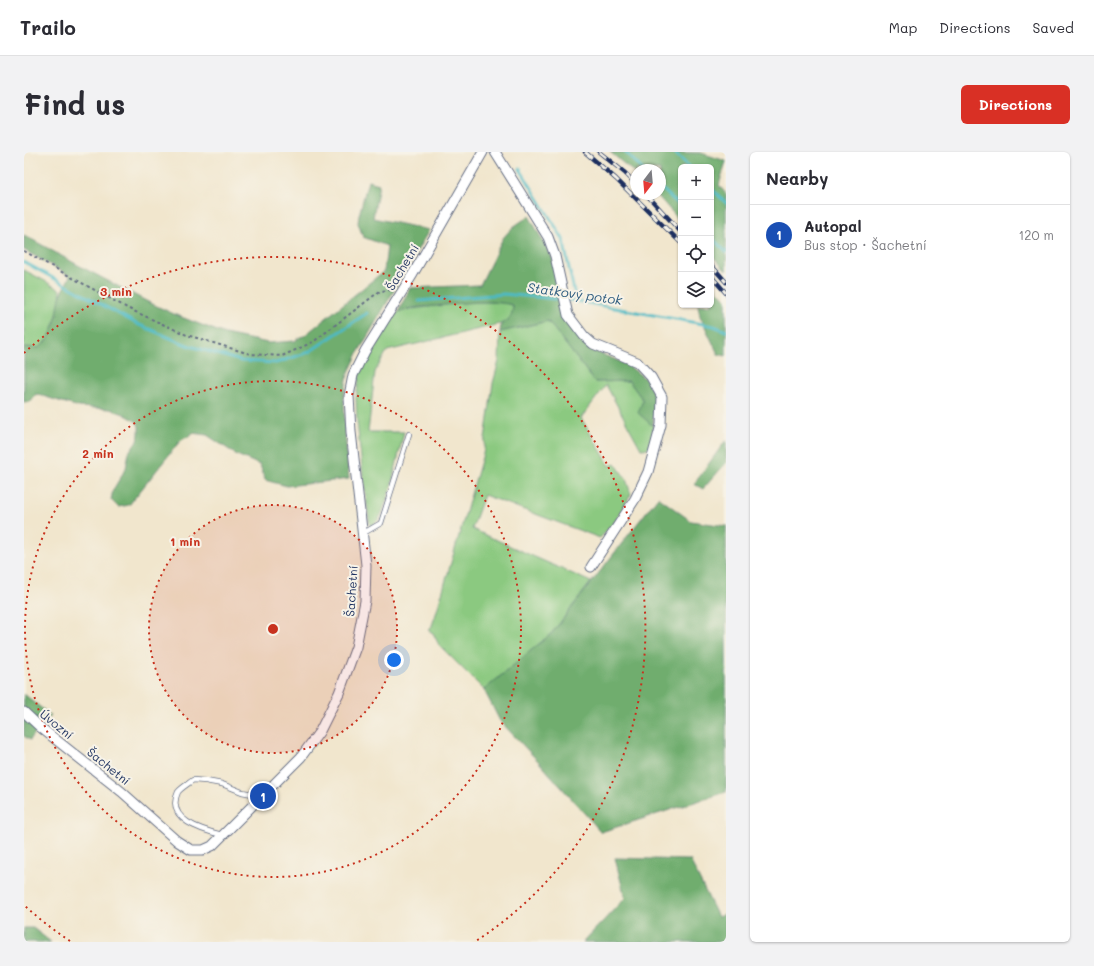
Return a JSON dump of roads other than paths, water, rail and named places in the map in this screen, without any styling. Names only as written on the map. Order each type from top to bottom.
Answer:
[{"type":"street","name":"Šachetní","points":[[76,755],[122,792],[177,841],[191,850],[203,850],[212,846],[263,796],[301,757],[320,731],[339,693],[356,647],[365,601],[366,565],[350,432],[349,396],[353,375],[365,352],[483,152]]},
{"type":"street","points":[[494,152],[548,238],[555,256],[568,315],[584,336],[593,344],[637,362],[651,377],[662,397],[661,425],[648,472],[635,499],[591,567]]},
{"type":"street","name":"Úvozní","points":[[24,712],[40,727],[76,755]]},
{"type":"lane","points":[[362,534],[381,522],[409,434]]},
{"type":"lane","points":[[222,835],[188,823],[179,814],[175,804],[179,791],[192,780],[222,784],[242,792],[263,796]]},
{"type":"waterway","points":[[625,152],[637,164]]},
{"type":"waterway","points":[[674,152],[686,164]]},
{"type":"waterway","points":[[520,169],[563,239],[576,301]]},
{"type":"waterway","points":[[714,191],[726,203]]},
{"type":"waterway","points":[[666,193],[678,204]]},
{"type":"waterway","points":[[714,240],[726,252]]},
{"type":"waterway","name":"Statkový potok","points":[[24,262],[137,324],[187,345],[241,361],[276,363],[309,352],[367,313]]},
{"type":"waterway","name":"Statkový potok","points":[[419,301],[504,294],[576,301],[714,326],[726,331]]},
{"type":"railway","points":[[585,152],[616,179],[678,240]]},
{"type":"railway","points":[[599,152],[630,178]]},
{"type":"railway","points":[[652,200],[678,229]]},
{"type":"railway","points":[[714,268],[726,282]]},
{"type":"railway","points":[[714,279],[726,293]]},
{"type":"place","name":"Autopal","points":[[263,796]]}]
